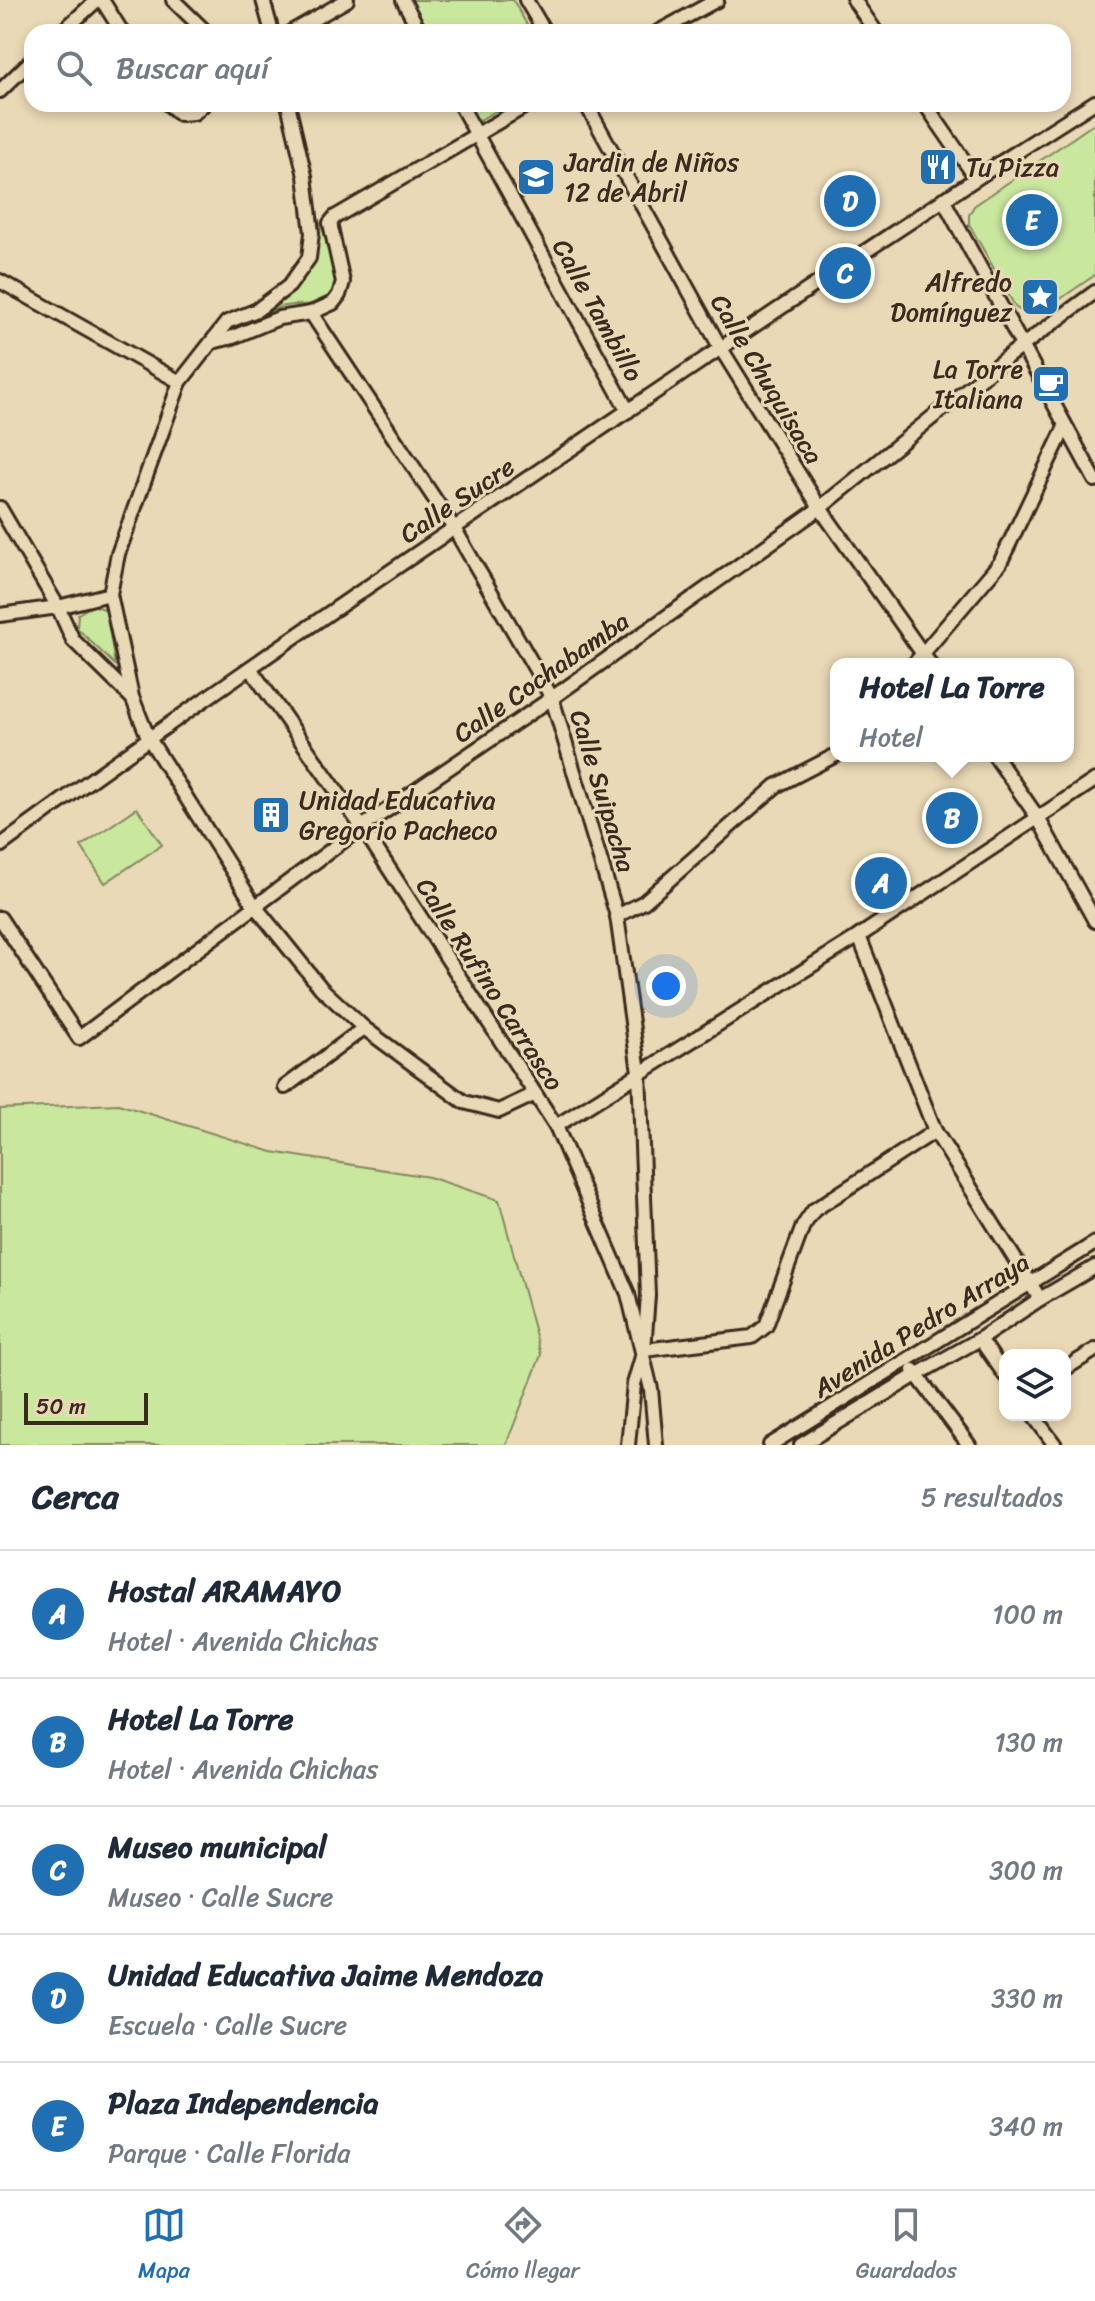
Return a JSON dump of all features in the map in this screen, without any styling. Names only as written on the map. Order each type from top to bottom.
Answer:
[{"type":"street","points":[[71,24],[99,0],[116,24]]},
{"type":"street","points":[[173,0],[198,24]]},
{"type":"street","points":[[263,0],[270,24]]},
{"type":"street","points":[[305,24],[347,0]]},
{"type":"street","points":[[403,0],[416,24]]},
{"type":"street","points":[[526,0],[540,24]]},
{"type":"street","points":[[673,24],[717,0]]},
{"type":"street","points":[[854,0],[870,24]]},
{"type":"street","points":[[3,81],[24,66]]},
{"type":"street","name":"Calle Sucre","points":[[0,846],[148,737],[720,347],[1095,102]]},
{"type":"street","points":[[284,112],[292,121]]},
{"type":"street","points":[[290,112],[305,176],[312,233],[309,258],[289,286],[257,310],[227,322],[180,382],[118,554],[110,594],[132,697],[148,737],[254,905],[321,988],[364,1028],[464,1102],[499,1111],[535,1094]]},
{"type":"street","name":"Calle Tambillo","points":[[464,112],[628,411]]},
{"type":"street","points":[[212,342],[279,318],[311,313],[333,303],[343,282],[330,223],[335,217],[515,112]]},
{"type":"street","name":"Calle Chuquisaca","points":[[590,112],[720,347],[820,508],[920,658]]},
{"type":"street","points":[[931,112],[976,178]]},
{"type":"street","points":[[943,199],[1095,480]]},
{"type":"street","points":[[0,281],[180,382]]},
{"type":"street","name":"Calle Cochabamba","points":[[0,918],[79,1038],[362,827],[552,698],[820,508],[1022,346],[1095,292]]},
{"type":"street","name":"Calle Suipacha","points":[[311,313],[454,528],[552,698],[617,916],[639,1072],[648,1295],[644,1350],[656,1445]]},
{"type":"street","points":[[924,658],[1000,563],[1065,427]]},
{"type":"street","points":[[0,508],[58,607],[73,640],[132,697]]},
{"type":"street","points":[[0,615],[58,607],[110,594]]},
{"type":"street","name":"Calle Rufino Carrasco","points":[[250,668],[362,827],[556,1126],[628,1294],[644,1350]]},
{"type":"street","points":[[617,916],[644,902],[776,786],[830,758]]},
{"type":"street","points":[[999,762],[1038,818],[1095,921]]},
{"type":"street","points":[[556,1126],[859,936],[1095,780]]},
{"type":"street","points":[[859,936],[935,1131],[1040,1299]]},
{"type":"street","points":[[285,1087],[364,1028]]},
{"type":"street","points":[[644,1350],[752,1337],[766,1326],[803,1226],[814,1210],[935,1131]]},
{"type":"street","name":"Avenida Pedro Arraya","points":[[770,1445],[1095,1243]]},
{"type":"street","name":"Avenida Pedro Arraya","points":[[801,1445],[1095,1267]]},
{"type":"street","points":[[980,1339],[999,1366]]},
{"type":"street","name":"Calle Suipacha","points":[[628,1445],[634,1384],[644,1350]]},
{"type":"street","points":[[1071,1365],[1095,1350]]},
{"type":"street","points":[[907,1361],[969,1445]]},
{"type":"street","points":[[1037,1421],[1055,1445]]},
{"type":"green space","points":[[410,0],[513,0],[526,24],[424,24]]},
{"type":"green space","points":[[473,112],[494,112],[478,121]]},
{"type":"green space","points":[[1095,123],[1095,275],[1040,313],[1026,313],[1016,308],[969,224],[969,215],[974,206]]},
{"type":"green space","points":[[315,209],[333,262],[333,293],[314,304],[280,307],[234,330],[232,325],[270,306],[303,279],[314,253]]},
{"type":"green space","points":[[94,605],[106,610],[115,665],[77,628],[78,614]]},
{"type":"green space","points":[[137,808],[162,845],[105,883],[81,846]]},
{"type":"green space","points":[[118,1104],[272,1152],[429,1177],[499,1200],[541,1355],[506,1445],[0,1445],[0,1109]]},
{"type":"place","name":"Tu Pizza","points":[[938,167]]},
{"type":"place","name":"Jardin de Niños 12 de Abril","points":[[536,177]]},
{"type":"place","name":"Unidad Educativa Jaime Mendoza","points":[[850,201]]},
{"type":"place","name":"Plaza Independencia","points":[[1032,220]]},
{"type":"place","name":"Museo municipal","points":[[845,273]]},
{"type":"place","name":"Alfredo Domínguez","points":[[1040,297]]},
{"type":"place","name":"La Torre Italiana","points":[[1051,384]]},
{"type":"place","name":"Unidad Educativa Gregorio Pacheco","points":[[271,815]]},
{"type":"place","name":"Hotel La Torre","points":[[952,818]]},
{"type":"place","name":"Hostal ARAMAYO","points":[[881,883]]}]
